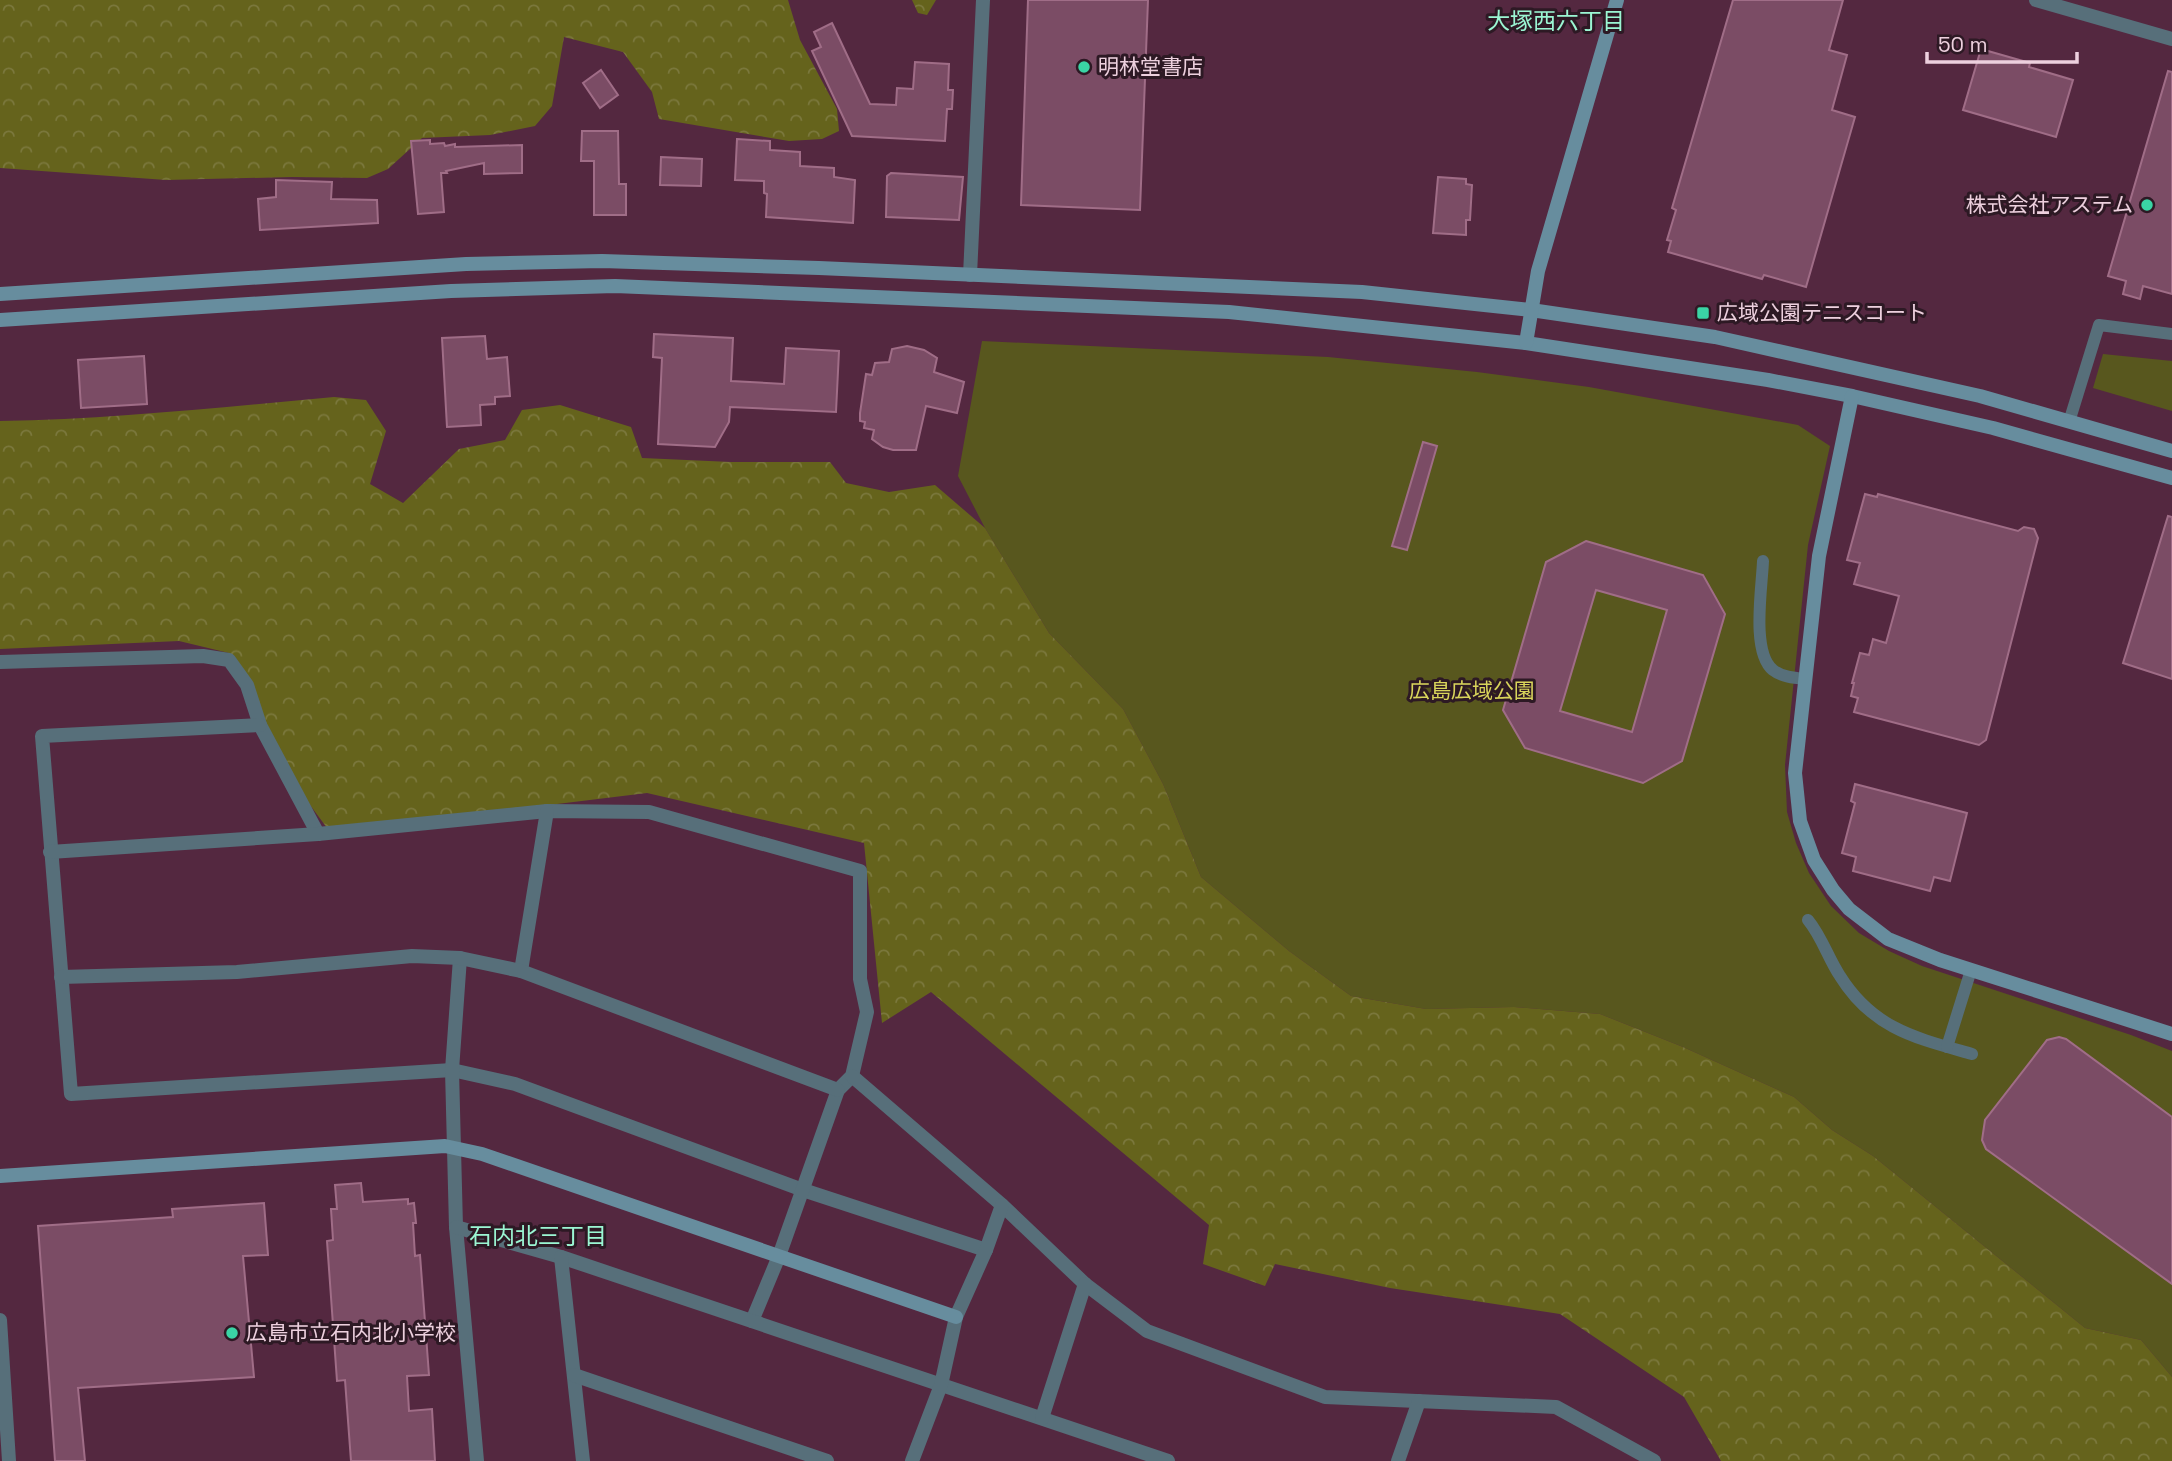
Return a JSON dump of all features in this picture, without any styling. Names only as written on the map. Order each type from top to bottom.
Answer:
[{"type":"street","points":[[970,275],[983,0]]},
{"type":"street","points":[[1526,343],[1538,271],[1617,0]]},
{"type":"street","points":[[2036,0],[2172,39]]},
{"type":"street","points":[[0,294],[466,264],[659,261],[1362,292],[1531,310],[1715,337],[1980,396],[2172,451]]},
{"type":"street","points":[[0,320],[451,291],[615,286],[1229,312],[1526,343],[1696,368],[1852,396],[1993,428],[2172,478]]},
{"type":"street","points":[[1852,396],[1819,556],[1795,773],[1796,797],[1806,841],[1823,876],[1849,909],[1888,939],[1910,949],[2172,1034]]},
{"type":"street","points":[[0,662],[203,656],[229,660],[247,685],[260,725],[318,834]]},
{"type":"street","points":[[260,725],[42,736],[71,1094],[452,1070],[515,1084],[803,1190],[986,1250]]},
{"type":"street","points":[[50,852],[318,834],[547,811],[649,812],[860,871],[860,979],[867,1012],[852,1076],[838,1090],[779,1256],[752,1321]]},
{"type":"street","points":[[521,971],[547,811]]},
{"type":"street","points":[[61,977],[237,972],[412,956],[460,958],[521,971],[838,1090]]},
{"type":"street","points":[[460,958],[452,1070],[456,1227],[477,1461]]},
{"type":"street","points":[[852,1076],[1002,1205],[1085,1284],[1147,1331],[1325,1397],[1556,1407],[1654,1461]]},
{"type":"street","points":[[0,1176],[445,1146],[482,1154],[956,1317]]},
{"type":"street","points":[[912,1461],[941,1385],[956,1317],[986,1250],[1002,1205]]},
{"type":"street","points":[[456,1227],[561,1257],[1168,1461]]},
{"type":"street","points":[[561,1257],[583,1461]]},
{"type":"street","points":[[1042,1418],[1085,1284]]},
{"type":"street","points":[[0,1320],[9,1461]]},
{"type":"street","points":[[574,1375],[827,1461]]},
{"type":"street","points":[[1398,1461],[1419,1401]]},
{"type":"lane","points":[[2069,422],[2099,325],[2172,334]]},
{"type":"lane","points":[[1763,561],[1760,641],[1765,661],[1782,676],[1805,679]]},
{"type":"lane","points":[[1808,920],[1820,935],[1839,975],[1865,1008],[1891,1027],[1972,1054]]},
{"type":"lane","points":[[1947,1047],[1971,970]]},
{"type":"green space","points":[[0,0],[788,0],[800,40],[837,109],[839,131],[822,139],[789,141],[659,119],[652,92],[623,52],[564,37],[552,106],[535,126],[490,135],[422,138],[388,169],[367,178],[166,180],[0,168]]},
{"type":"green space","points":[[912,0],[936,0],[927,15],[918,13]]},
{"type":"green space","name":"広島広域公園","points":[[982,341],[1328,357],[1477,372],[1589,387],[1798,425],[1830,446],[1808,545],[1785,765],[1787,812],[1796,843],[1809,873],[1831,906],[1859,933],[1889,951],[1922,966],[2172,1051],[2172,1377],[2141,1340],[2085,1328],[1873,1156],[1832,1130],[1794,1097],[1683,1047],[1600,1014],[1514,1007],[1426,1009],[1351,996],[1289,951],[1201,877],[1163,784],[1123,709],[1049,633],[985,528],[958,476]]},
{"type":"green space","points":[[2103,354],[2172,361],[2172,411],[2093,388]]},
{"type":"green space","points":[[334,397],[366,400],[386,431],[370,484],[403,503],[459,449],[505,440],[522,410],[560,405],[631,427],[642,458],[731,462],[830,462],[846,483],[889,492],[935,485],[985,528],[1049,633],[1123,709],[1163,784],[1201,877],[1289,951],[1351,996],[1426,1009],[1514,1007],[1600,1014],[1683,1047],[1794,1097],[1832,1130],[1873,1156],[2085,1328],[2141,1340],[2172,1377],[2172,1461],[1721,1461],[1684,1397],[1560,1314],[1390,1288],[1275,1264],[1265,1286],[1203,1264],[1209,1225],[931,992],[882,1023],[864,843],[647,793],[330,832],[276,759],[229,653],[179,641],[0,649],[0,421],[126,415]]},
{"type":"building","points":[[1028,0],[1148,0],[1140,210],[1021,205]]},
{"type":"building","points":[[1733,0],[1843,0],[1829,50],[1847,55],[1832,110],[1855,117],[1806,287],[1764,275],[1762,279],[1668,252],[1671,241],[1667,240],[1676,210],[1672,208]]},
{"type":"building","points":[[832,23],[870,104],[896,105],[897,88],[913,89],[915,62],[949,64],[948,90],[953,90],[952,109],[947,109],[945,141],[852,136],[812,51],[821,47],[814,32]]},
{"type":"building","points":[[1981,49],[2030,63],[2029,67],[2073,80],[2056,137],[1963,110]]},
{"type":"building","points":[[601,70],[618,95],[600,108],[583,83]]},
{"type":"building","points":[[2168,71],[2172,72],[2172,294],[2143,286],[2140,299],[2123,294],[2126,281],[2108,276]]},
{"type":"building","points":[[582,131],[618,131],[619,184],[626,184],[626,215],[594,215],[594,161],[581,161]]},
{"type":"building","points":[[737,139],[770,141],[770,150],[800,152],[800,166],[834,168],[834,177],[855,180],[853,223],[766,217],[767,194],[764,193],[764,181],[735,180]]},
{"type":"building","points":[[430,140],[430,144],[455,144],[455,147],[522,145],[522,173],[484,174],[484,163],[446,171],[447,173],[441,173],[444,212],[418,214],[411,141]]},
{"type":"building","points":[[661,157],[702,159],[701,186],[660,185]]},
{"type":"building","points":[[891,173],[963,177],[959,220],[886,217],[887,176]]},
{"type":"building","points":[[1438,177],[1466,179],[1466,184],[1472,185],[1470,220],[1466,220],[1466,235],[1433,233]]},
{"type":"building","points":[[276,180],[332,182],[331,199],[377,200],[378,223],[260,230],[258,199],[276,197]]},
{"type":"building","points":[[654,334],[733,338],[731,381],[784,384],[786,348],[839,351],[836,412],[730,407],[729,422],[715,447],[658,444],[662,358],[653,357]]},
{"type":"building","points":[[485,336],[487,359],[507,357],[510,396],[495,397],[495,404],[480,405],[481,425],[447,427],[442,338]]},
{"type":"building","points":[[907,346],[924,350],[937,358],[934,372],[964,382],[957,413],[926,406],[916,450],[893,450],[872,439],[874,430],[864,428],[865,422],[860,421],[860,413],[866,374],[872,375],[875,363],[889,362],[892,349]]},
{"type":"building","points":[[144,356],[147,404],[81,408],[78,360]]},
{"type":"building","points":[[1423,442],[1437,446],[1407,550],[1392,546]]},
{"type":"building","points":[[1865,494],[1877,497],[1878,494],[2018,531],[2024,527],[2034,529],[2038,538],[1986,740],[1979,745],[1854,712],[1858,698],[1851,696],[1852,683],[1860,653],[1869,655],[1873,639],[1886,643],[1899,596],[1854,584],[1860,563],[1847,560]]},
{"type":"building","points":[[2168,516],[2172,517],[2172,679],[2123,663]]},
{"type":"building","points":[[1586,541],[1703,575],[1725,614],[1682,761],[1643,783],[1525,748],[1503,710],[1546,562]],"holes":[[[1596,590],[1667,610],[1632,732],[1560,711]]]},
{"type":"building","points":[[1855,784],[1967,813],[1950,881],[1934,877],[1930,891],[1853,871],[1856,857],[1842,853],[1855,803],[1851,801]]},
{"type":"building","points":[[2059,1037],[2066,1039],[2172,1117],[2172,1284],[1986,1149],[1982,1140],[1985,1120],[2047,1040]]},
{"type":"building","points":[[361,1183],[363,1202],[408,1199],[408,1204],[414,1203],[415,1256],[420,1255],[429,1375],[407,1376],[409,1411],[432,1409],[435,1461],[351,1461],[345,1380],[337,1381],[327,1241],[333,1240],[331,1209],[337,1209],[335,1185]]},
{"type":"building","points":[[264,1203],[268,1255],[243,1256],[254,1377],[78,1388],[85,1461],[55,1461],[38,1226],[173,1217],[172,1209]]},
{"type":"place","name":"明林堂書店","points":[[1084,67]]},
{"type":"place","name":"株式会社アステム","points":[[2147,205]]},
{"type":"place","name":"広域公園テニスコート","points":[[1703,313]]},
{"type":"place","name":"広島市立石内北小学校","points":[[232,1333]]},
{"type":"district","name":"大塚西六丁目","points":[[1556,21]]},
{"type":"district","name":"石内北三丁目","points":[[538,1236]]}]
